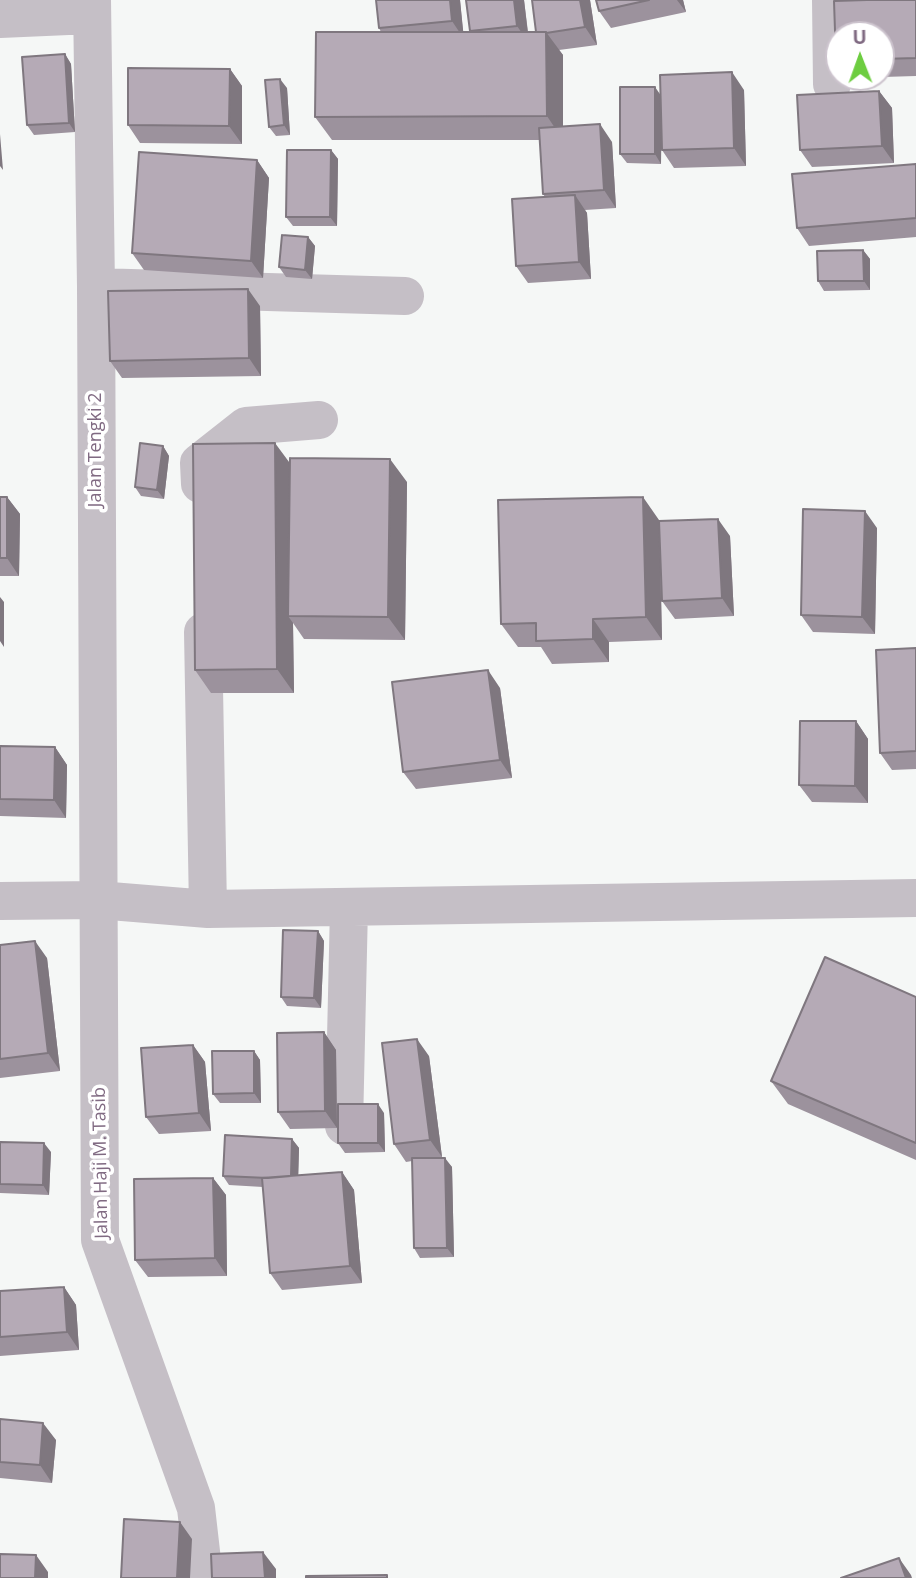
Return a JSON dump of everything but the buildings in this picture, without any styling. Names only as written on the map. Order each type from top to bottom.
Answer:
[{"type":"street","points":[[831,0],[831,21]]},
{"type":"street","points":[[0,19],[91,8]]},
{"type":"street","name":"Jalan Tengki 2","points":[[91,8],[96,287],[98,900]]},
{"type":"street","points":[[96,287],[405,296]]},
{"type":"street","points":[[201,518],[199,463],[246,426],[319,420]]},
{"type":"street","points":[[202,600],[208,909]]},
{"type":"street","points":[[0,901],[98,900],[208,909],[916,898]]},
{"type":"street","name":"Jalan Haji M. Tasib","points":[[98,900],[100,1240],[196,1508],[204,1578]]},
{"type":"street","points":[[344,1126],[349,907]]}]
